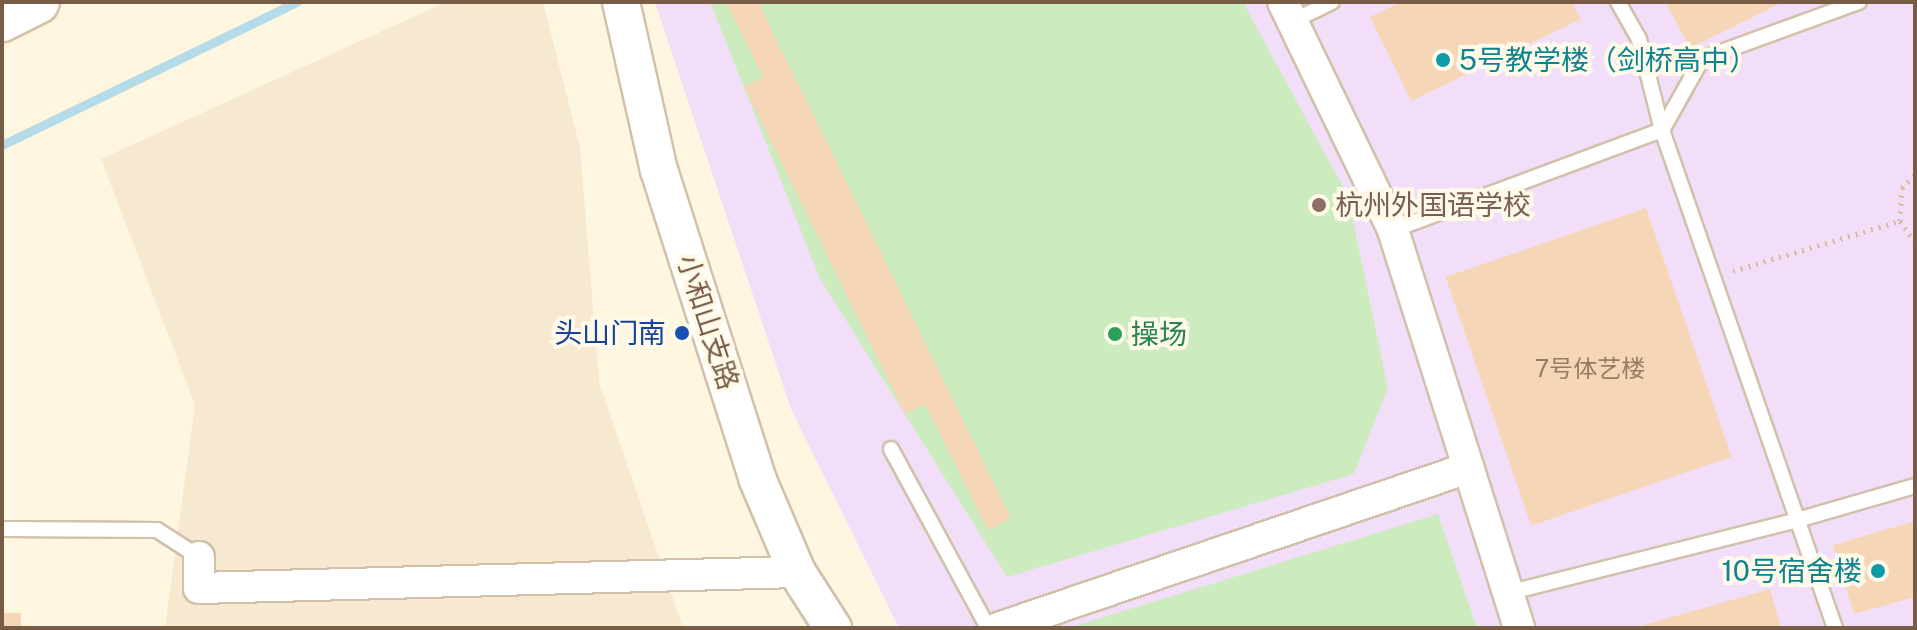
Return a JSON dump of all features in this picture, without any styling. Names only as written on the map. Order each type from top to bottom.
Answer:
[{"type":"main road","points":[[2,20],[38,2]]},
{"type":"street","name":"小和山支路","points":[[621,2],[659,170],[757,478],[797,572],[833,628]]},
{"type":"street","points":[[1288,11],[1393,230],[1519,628]]},
{"type":"street","points":[[998,628],[1469,468]]},
{"type":"street","points":[[199,557],[199,588],[797,572]]},
{"type":"lane","points":[[1288,11],[1332,2]]},
{"type":"lane","points":[[1618,2],[1639,39],[1662,130],[1835,628]]},
{"type":"lane","points":[[1393,230],[1662,130],[1702,59],[1859,2]]},
{"type":"lane","points":[[891,449],[988,628]]},
{"type":"lane","points":[[1507,593],[1797,520],[1915,486]]},
{"type":"lane","points":[[2,529],[157,530],[199,557]]},
{"type":"path","points":[[1915,174],[1902,188],[1900,221],[1915,242]]},
{"type":"path","points":[[1713,277],[1900,221]]},
{"type":"shaded area","points":[[446,2],[543,2],[580,148],[599,382],[683,628],[165,628],[195,405],[101,159]]},
{"type":"shaded area","name":"杭州外国语学校","points":[[655,2],[1915,2],[1915,628],[899,628],[791,409]]},
{"type":"green space","name":"操场","points":[[710,2],[1243,2],[1348,196],[1388,388],[1354,474],[1007,577],[820,279]]},
{"type":"green space","points":[[1438,514],[1477,628],[1068,628]]},
{"type":"building","points":[[726,2],[758,2],[1011,518],[988,530],[925,404],[905,414],[744,86],[763,77]]},
{"type":"building","name":"5号教学楼（剑桥高中）","points":[[1401,2],[1572,2],[1581,19],[1411,101],[1370,17]]},
{"type":"building","points":[[1665,2],[1783,2],[1690,48]]},
{"type":"building","points":[[1646,208],[1732,457],[1531,526],[1446,277]]},
{"type":"building","name":"10号宿舍楼","points":[[1915,521],[1915,597],[1854,614],[1833,545]]},
{"type":"building","points":[[1770,589],[1781,628],[1637,628],[1637,627]]},
{"type":"building","points":[[2,613],[21,613],[21,628],[2,628]]},
{"type":"waterway","points":[[2,145],[297,2]]},
{"type":"place","name":"5号教学楼（剑桥高中）","points":[[1443,60]]},
{"type":"place","name":"杭州外国语学校","points":[[1319,205]]},
{"type":"place","name":"头山门南","points":[[682,333]]},
{"type":"place","name":"操场","points":[[1115,334]]},
{"type":"place","name":"10号宿舍楼","points":[[1878,571]]}]
